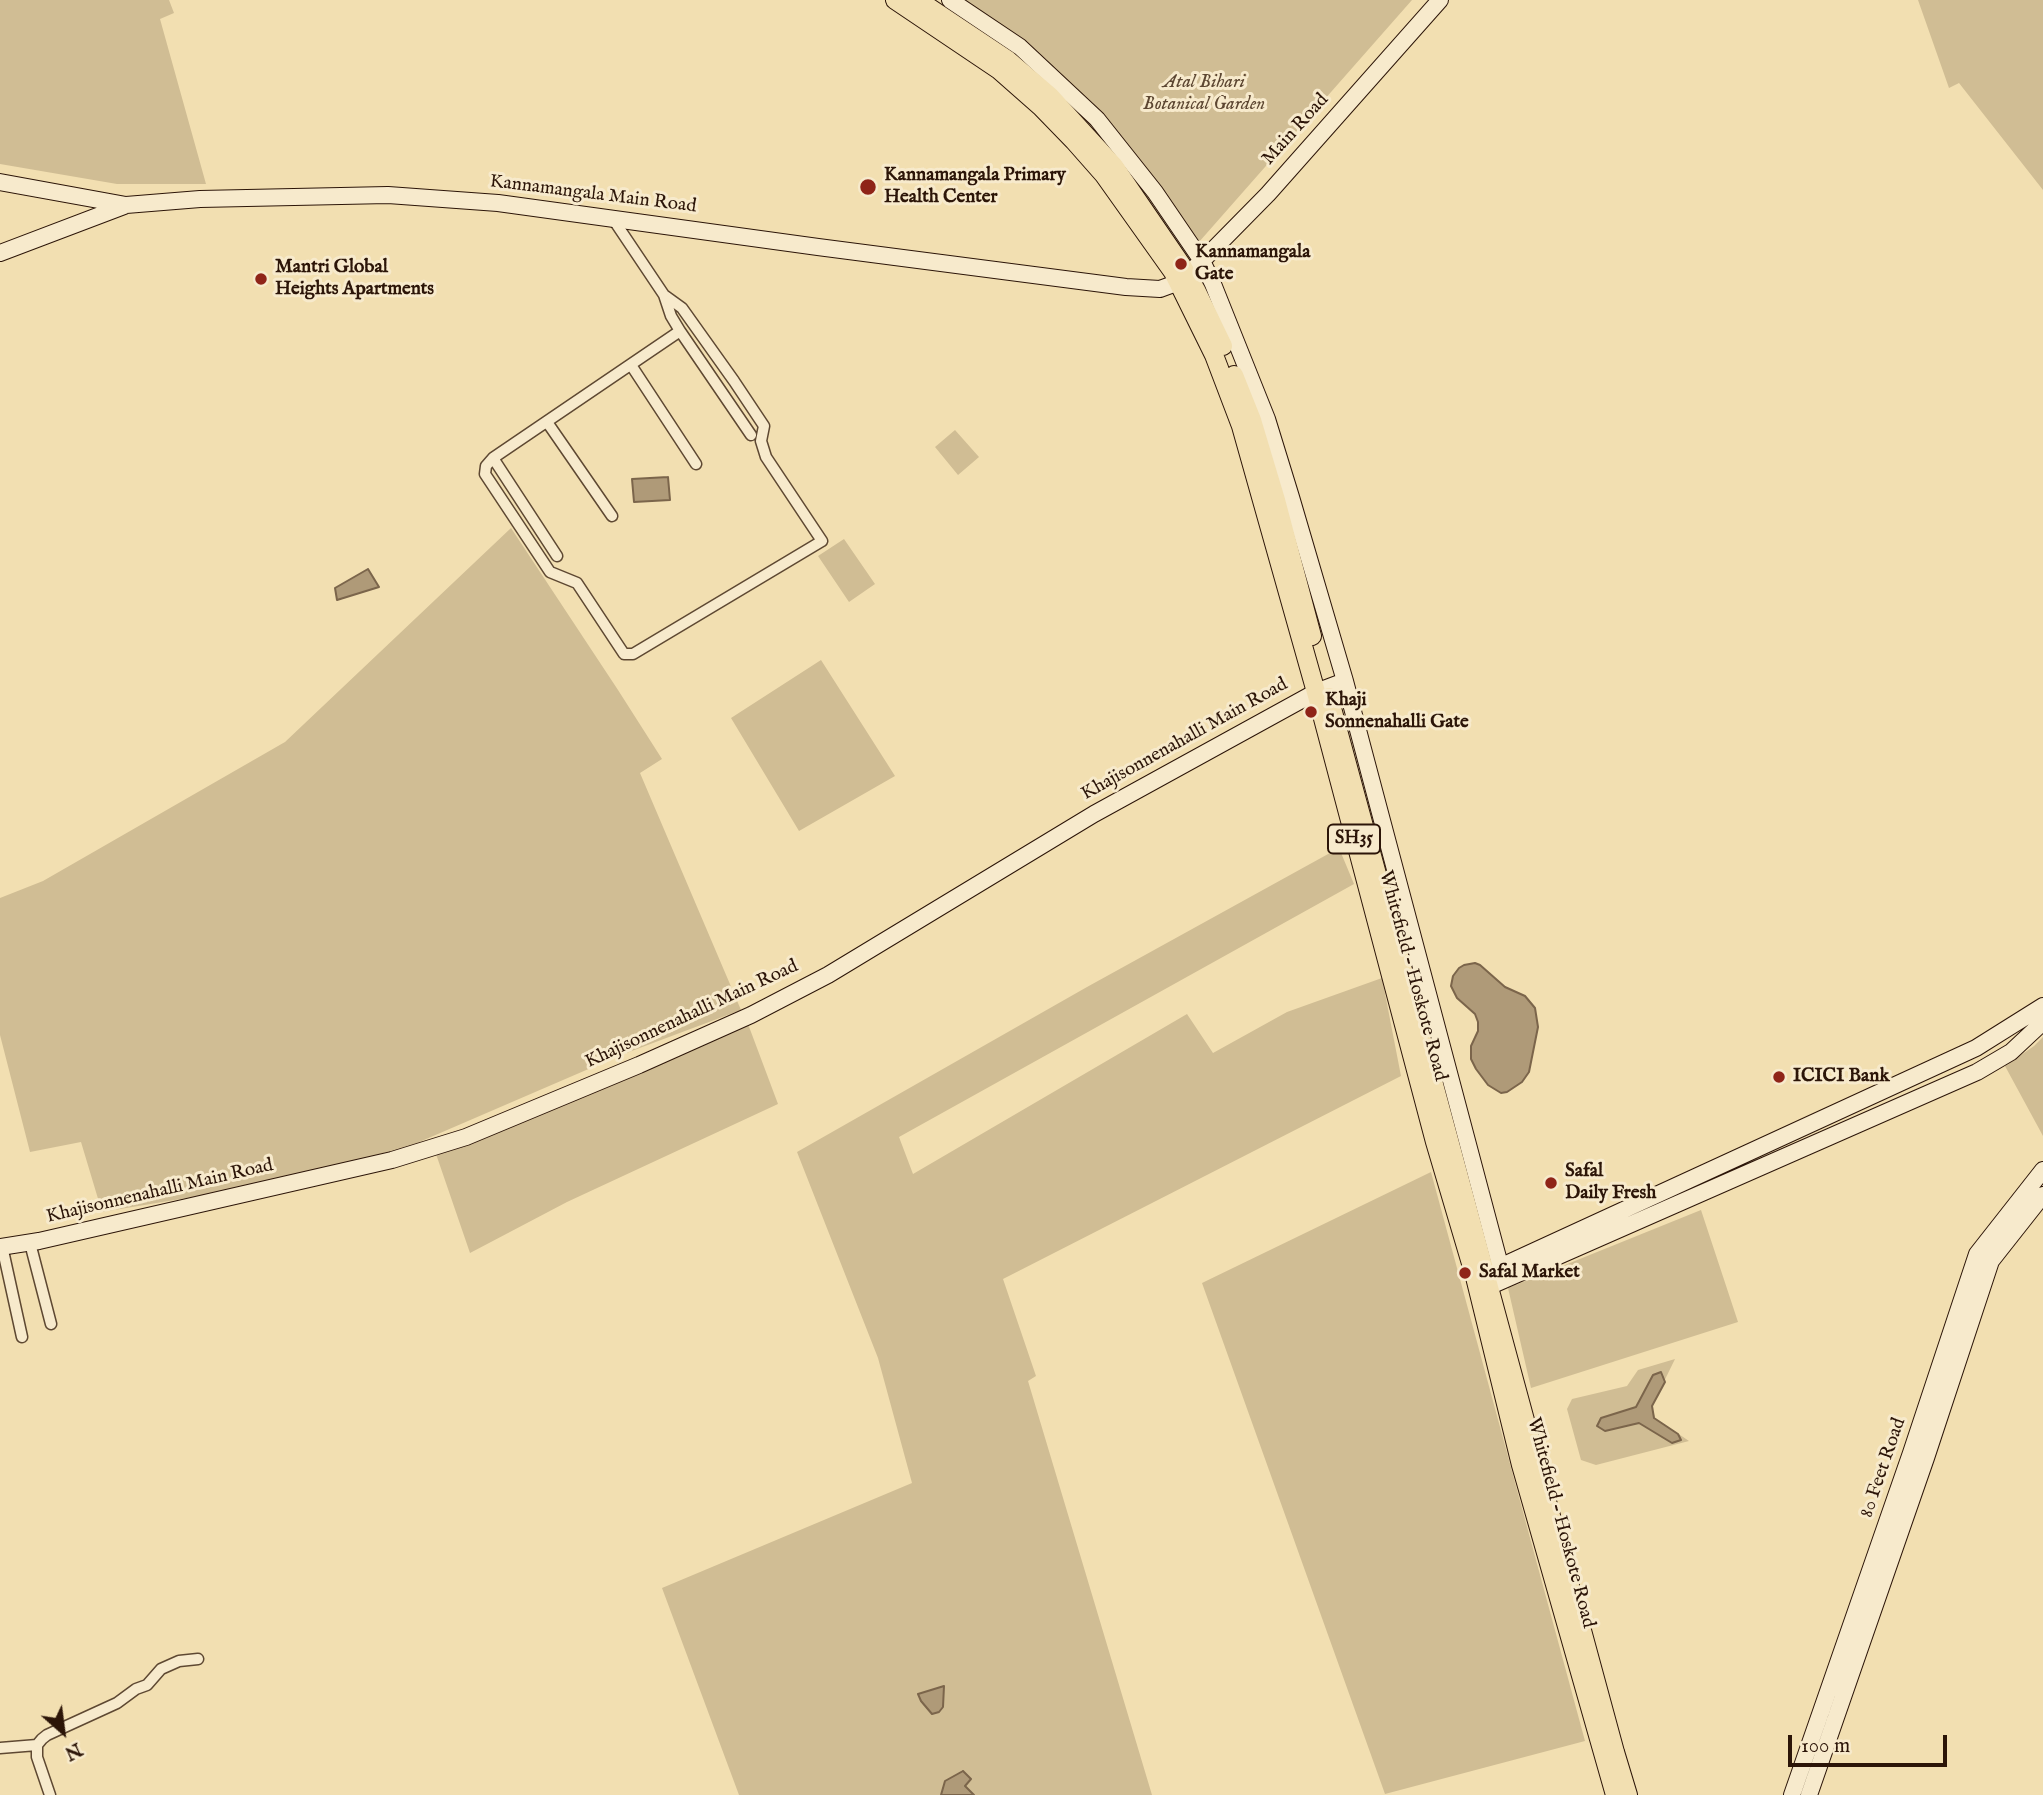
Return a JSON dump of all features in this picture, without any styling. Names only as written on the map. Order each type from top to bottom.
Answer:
[{"type":"main road","name":"Whitefield - Hoskote Road","points":[[895,0],[999,70],[1041,107],[1104,175],[1183,279]]},
{"type":"main road","name":"Whitefield - Hoskote Road","points":[[918,0],[1008,60],[1050,96],[1114,166],[1140,202],[1183,279],[1214,355],[1241,426],[1321,690],[1435,1142],[1489,1279],[1628,1795]]},
{"type":"main road","name":"Whitefield - Hoskote Road","points":[[1489,1279],[1518,1451],[1615,1795]]},
{"type":"street","points":[[950,0],[1020,47],[1097,119],[1155,192],[1202,261],[1267,419],[1345,681],[1489,1279],[1977,1072],[2011,1052],[2043,1022]]},
{"type":"street","name":"Main Road","points":[[1183,279],[1268,194],[1440,0]]},
{"type":"street","name":"Kannamangala Main Road","points":[[0,182],[126,205],[207,199],[402,195],[498,203],[1126,287],[1160,289],[1183,279]]},
{"type":"street","points":[[0,253],[126,205]]},
{"type":"street","points":[[613,219],[664,295],[671,316],[680,331],[751,435]]},
{"type":"street","points":[[664,295],[682,308],[764,426],[761,441],[766,457],[822,541],[633,653],[624,654],[577,583],[550,572],[485,474],[486,466],[493,458],[680,331]]},
{"type":"street","points":[[631,365],[696,464]]},
{"type":"street","points":[[547,422],[612,516]]},
{"type":"street","points":[[493,458],[557,556]]},
{"type":"street","name":"Khajisonnenahalli Main Road","points":[[1,1247],[30,1243],[392,1160],[466,1137],[639,1065],[751,1015],[828,975],[1094,814],[1321,690],[1345,681]]},
{"type":"street","points":[[1580,1239],[1976,1048],[2043,1006]]},
{"type":"street","name":"80 Feet Road","points":[[1792,1795],[1977,1254],[2043,1170]]},
{"type":"street","name":"80 Feet Road","points":[[1809,1795],[1991,1261],[2043,1195]]},
{"type":"street","points":[[30,1243],[51,1324]]},
{"type":"street","points":[[1,1247],[22,1337]]},
{"type":"street","points":[[0,1748],[37,1745],[47,1735],[117,1703],[146,1685],[161,1669],[178,1661],[198,1659]]},
{"type":"street","points":[[37,1745],[37,1757],[50,1795]]},
{"type":"green space","points":[[0,0],[169,0],[174,13],[160,19],[206,184],[117,184],[0,164]]},
{"type":"green space","name":"Atal Bihari Botanical Garden","points":[[963,0],[1412,0],[1199,242],[1098,111]]},
{"type":"green space","points":[[1918,0],[2043,0],[2043,190],[1959,83],[1949,88]]},
{"type":"green space","points":[[955,430],[979,457],[958,475],[935,447]]},
{"type":"green space","points":[[511,528],[662,759],[640,773],[741,1010],[621,1055],[417,1143],[223,1192],[102,1212],[81,1142],[30,1152],[0,1035],[0,898],[43,881],[285,742]]},
{"type":"green space","points":[[844,539],[875,584],[849,602],[818,556]]},
{"type":"green space","points":[[821,660],[895,776],[799,831],[731,718]]},
{"type":"green space","points":[[1339,848],[1354,884],[899,1137],[913,1174],[1187,1014],[1213,1053],[1287,1012],[1382,978],[1401,1076],[1003,1279],[1036,1376],[1028,1381],[1152,1795],[739,1795],[662,1588],[912,1483],[878,1358],[797,1152]]},
{"type":"green space","points":[[748,1024],[778,1104],[567,1202],[470,1253],[436,1154]]},
{"type":"green space","points":[[2043,1037],[2043,1136],[2005,1066]]},
{"type":"green space","points":[[1431,1172],[1585,1741],[1385,1794],[1202,1283]]},
{"type":"green space","points":[[1701,1210],[1738,1322],[1531,1388],[1508,1288]]},
{"type":"green space","points":[[1675,1359],[1652,1406],[1655,1418],[1689,1441],[1596,1465],[1581,1460],[1567,1409],[1572,1399],[1627,1386],[1638,1370]]},
{"type":"shaded area","points":[[668,477],[670,500],[634,502],[632,479]]},
{"type":"shaded area","points":[[368,569],[379,587],[337,600],[335,588]]},
{"type":"shaded area","points":[[1475,963],[1505,987],[1525,996],[1535,1008],[1538,1027],[1529,1072],[1522,1082],[1507,1092],[1501,1093],[1488,1085],[1476,1069],[1471,1059],[1471,1046],[1478,1031],[1478,1022],[1475,1014],[1457,998],[1451,986],[1453,976],[1459,968]]},
{"type":"shaded area","points":[[1661,1372],[1665,1382],[1652,1406],[1654,1418],[1678,1434],[1681,1440],[1672,1443],[1639,1423],[1605,1431],[1597,1426],[1601,1418],[1636,1407],[1653,1375]]},
{"type":"shaded area","points":[[944,1686],[943,1707],[932,1714],[918,1694]]},
{"type":"shaded area","points":[[963,1771],[971,1779],[965,1786],[974,1795],[941,1795],[945,1781]]},
{"type":"place","name":"Kannamangala Primary Health Center","points":[[868,187]]},
{"type":"place","name":"Kannamangala Gate","points":[[1181,264]]},
{"type":"place","name":"Mantri Global Heights Apartments","points":[[261,279]]},
{"type":"place","name":"Khaji Sonnenahalli Gate","points":[[1311,712]]},
{"type":"place","name":"ICICI Bank","points":[[1779,1077]]},
{"type":"place","name":"Safal Daily Fresh","points":[[1551,1183]]},
{"type":"place","name":"Safal Market","points":[[1465,1273]]}]
